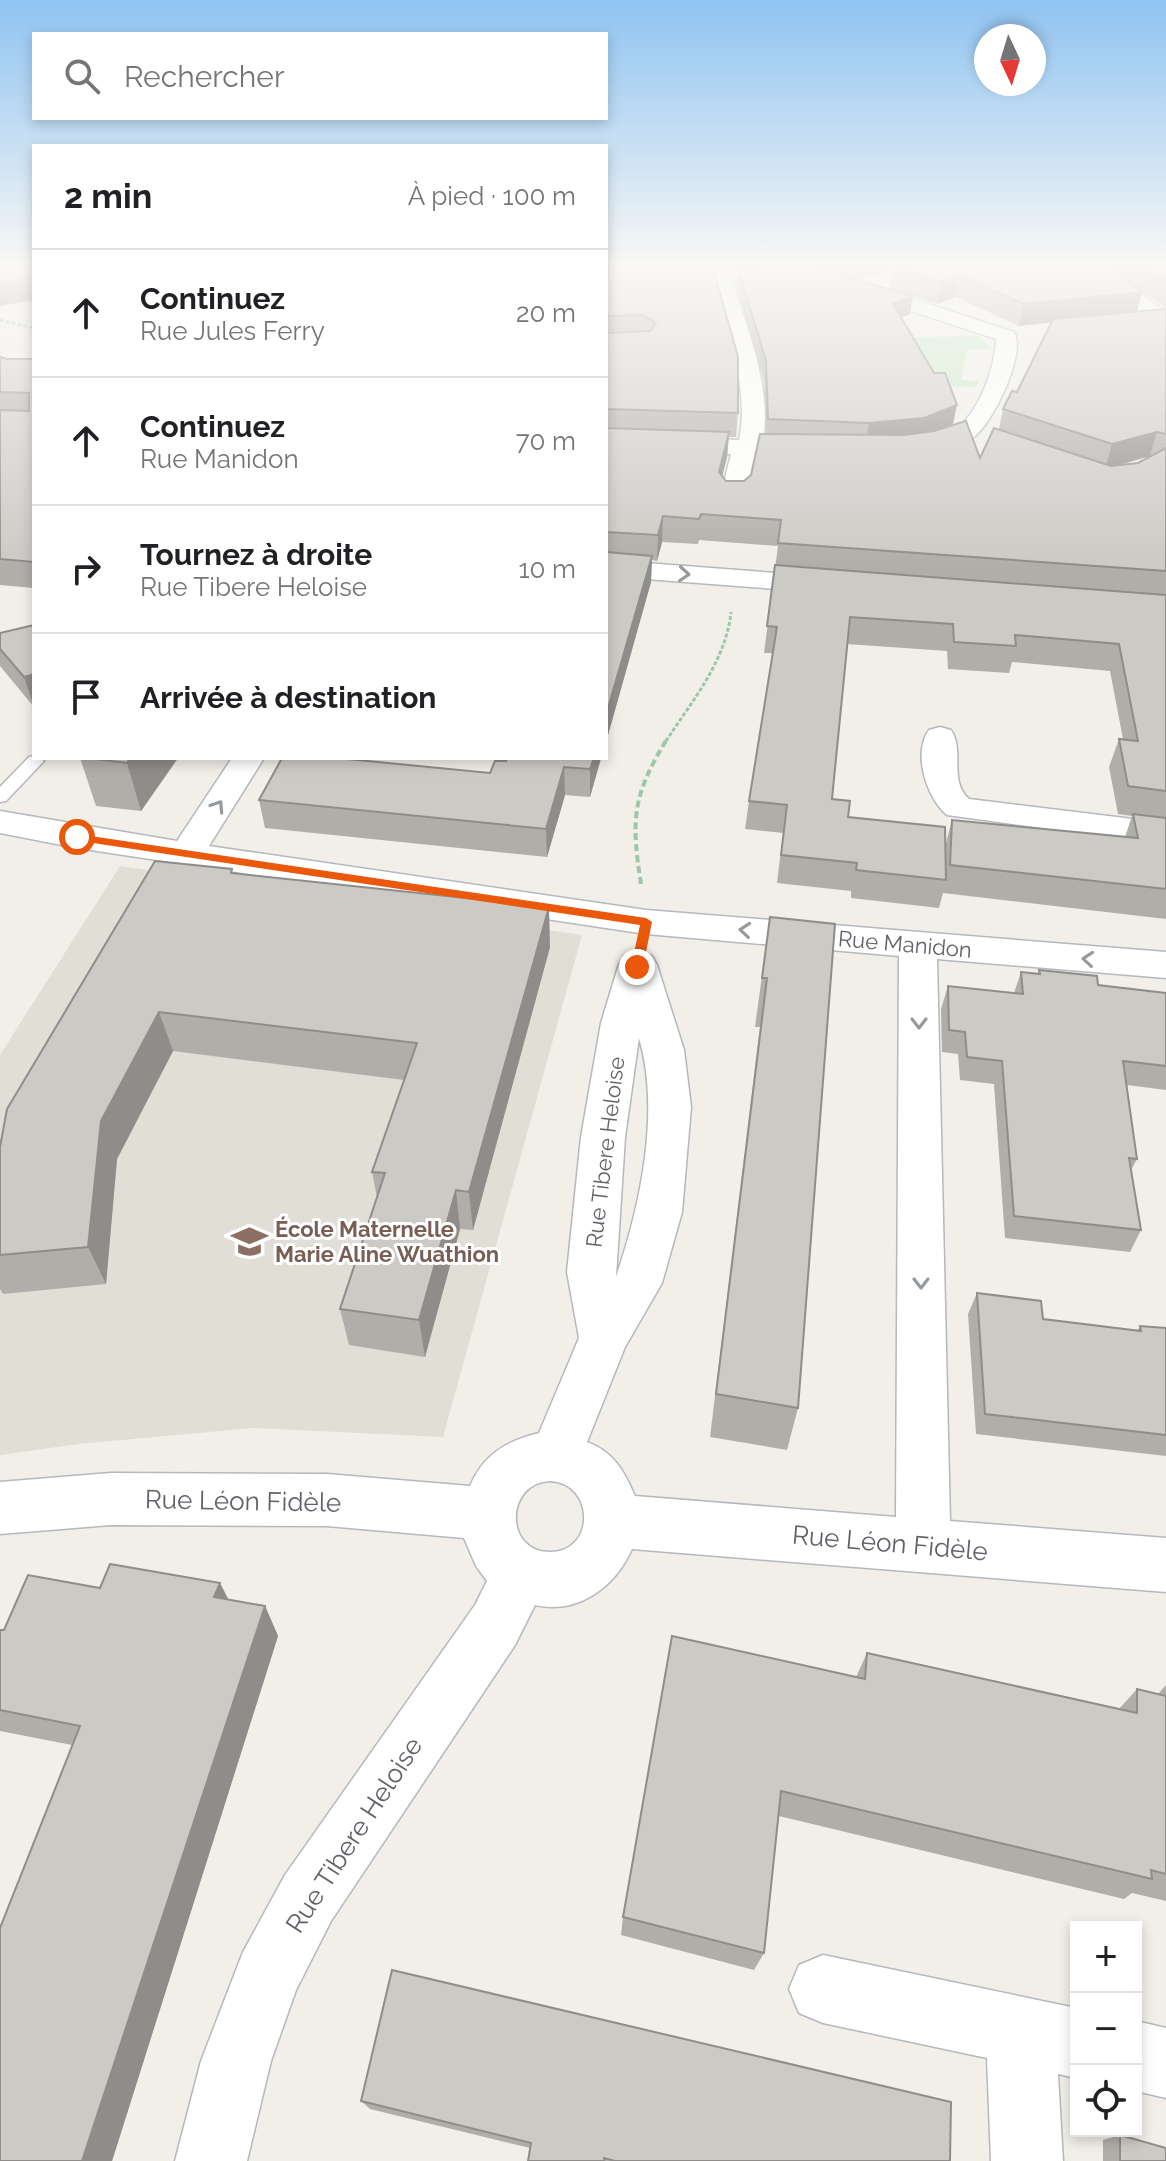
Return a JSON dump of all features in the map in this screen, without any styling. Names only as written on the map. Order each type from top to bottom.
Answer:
[{"type":"street","points":[[733,498],[740,460],[745,447],[751,442],[755,420],[746,365]]},
{"type":"street","points":[[890,451],[928,445],[965,433],[982,410],[1002,365]]},
{"type":"street","points":[[965,433],[994,443]]},
{"type":"street","points":[[608,443],[832,450]]},
{"type":"street","points":[[608,568],[854,586]]},
{"type":"street","points":[[940,737],[942,791],[947,800],[959,808],[1166,834]]},
{"type":"street","points":[[187,853],[247,760]]},
{"type":"street","name":"Rue Manidon","points":[[0,822],[77,837],[646,922],[1166,965]]},
{"type":"street","name":"Rue Tibere Heloise","points":[[604,1338],[591,1272],[600,1167],[621,1023],[646,922]]},
{"type":"street","points":[[918,945],[923,1545]]},
{"type":"street","name":"Rue Tibere Heloise","points":[[555,1456],[604,1338],[638,1283],[655,1226],[670,1107],[663,1050],[637,967]]},
{"type":"street","points":[[555,1456],[579,1463],[599,1477],[611,1497],[614,1521],[607,1544],[593,1563],[571,1575],[545,1579],[521,1573],[502,1558],[489,1537],[487,1514],[493,1490],[509,1472],[531,1460],[555,1456]]},
{"type":"street","name":"Rue Léon Fidèle","points":[[0,1508],[111,1499],[312,1500],[487,1514]]},
{"type":"street","name":"Rue Léon Fidèle","points":[[614,1521],[1166,1565]]},
{"type":"street","name":"Rue Tibere Heloise","points":[[211,2161],[236,2061],[267,1976],[280,1950],[308,1898],[495,1625],[521,1573]]},
{"type":"street","points":[[823,1989],[1048,2037],[1027,2161]]},
{"type":"street","points":[[1142,2057],[1166,2063]]},
{"type":"lane","points":[[0,797],[35,761]]},
{"type":"path","points":[[646,922],[634,817],[639,794],[729,634],[732,617],[730,602],[719,577]]},
{"type":"shaded area","name":"École Maternelle Marie Aline Wuathion","points":[[120,866],[582,935],[443,1437],[252,1428],[79,1444],[0,1455],[0,1055]]},
{"type":"green space","points":[[850,365],[964,365],[961,380],[978,381],[976,387],[856,385]]},
{"type":"building","points":[[0,365],[32,365],[32,562],[0,559],[0,410],[29,411],[29,393],[0,392]]},
{"type":"building","points":[[608,365],[738,365],[738,413],[608,409]]},
{"type":"building","points":[[766,365],[929,365],[934,373],[945,373],[957,405],[924,418],[869,423],[768,419]]},
{"type":"building","points":[[1030,365],[1166,365],[1166,434],[1157,432],[1112,444],[1003,409],[1012,391],[1017,392]]},
{"type":"building","points":[[966,421],[980,458],[994,428],[1111,466],[1138,463],[1166,448],[1166,571],[778,543],[781,520],[701,514],[699,519],[663,516],[658,535],[608,532],[608,428],[729,432],[719,472],[726,481],[744,481],[751,475],[760,434],[904,435],[934,431]]},
{"type":"building","points":[[608,552],[652,556],[608,708]]},
{"type":"building","points":[[775,565],[1166,595],[1166,791],[1128,786],[1119,739],[1138,741],[1119,644],[1015,635],[1016,646],[954,642],[953,624],[850,617],[832,799],[850,801],[848,817],[945,827],[946,880],[856,870],[857,863],[781,855],[787,805],[749,801],[777,627],[767,626]]},
{"type":"building","points":[[32,625],[32,675],[24,677],[0,649],[0,633]]},
{"type":"building","points":[[281,760],[357,760],[490,773],[495,761],[593,760],[590,769],[564,767],[546,829],[259,800]]},
{"type":"building","points":[[1133,814],[1166,818],[1166,889],[950,865],[952,820],[1138,838]]},
{"type":"building","points":[[155,861],[232,869],[231,873],[549,907],[469,1192],[456,1190],[419,1320],[340,1309],[385,1173],[372,1172],[417,1043],[159,1012],[101,1121],[88,1247],[0,1255],[0,1147],[7,1109]]},
{"type":"building","points":[[770,917],[835,924],[798,1408],[716,1394],[767,978],[762,978]]},
{"type":"building","points":[[1039,970],[1097,976],[1098,985],[1166,993],[1166,1066],[1123,1061],[1137,1159],[1129,1158],[1141,1230],[1014,1216],[1002,1061],[967,1057],[965,1032],[949,1030],[948,986],[1023,994],[1021,972],[1040,974]]},
{"type":"building","points":[[977,1293],[1041,1301],[1043,1319],[1141,1331],[1140,1326],[1166,1328],[1166,1435],[985,1414]]},
{"type":"building","points":[[110,1564],[220,1583],[214,1597],[265,1606],[82,2161],[0,2161],[0,1928],[80,1726],[0,1710],[0,1630],[4,1630],[28,1575],[100,1588]]},
{"type":"building","points":[[672,1636],[865,1679],[867,1653],[1137,1713],[1137,1689],[1166,1696],[1166,1874],[1151,1870],[1152,1879],[781,1791],[764,1953],[623,1917]]},
{"type":"building","points":[[392,1970],[951,2102],[950,2161],[615,2161],[604,2158],[604,2161],[528,2161],[531,2143],[361,2101]]},
{"type":"building","points":[[1120,2137],[1166,2148],[1166,2161],[1120,2161]]},
{"type":"place","name":"École Maternelle Marie Aline Wuathion","points":[[249,1242]]},
{"type":"route","points":[[77,837],[646,922],[637,967]]}]
